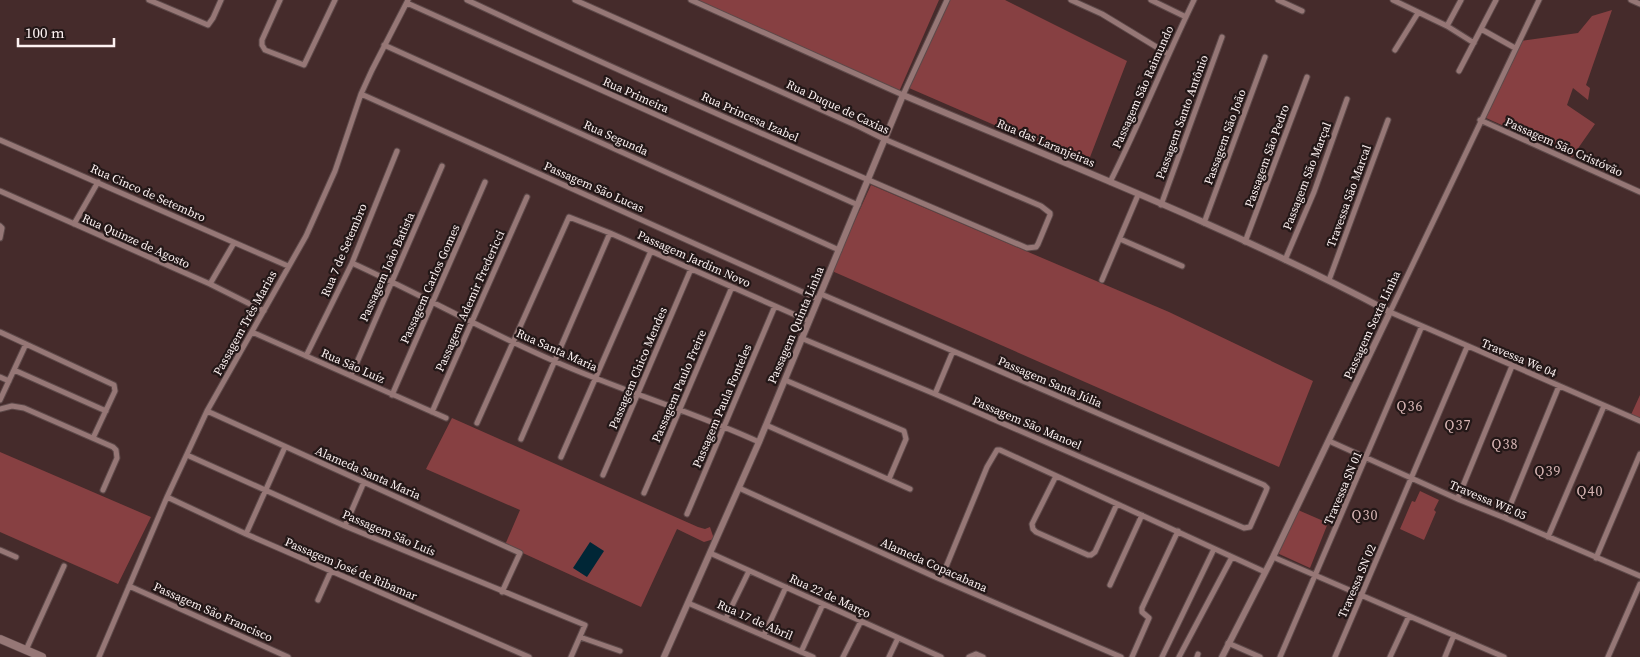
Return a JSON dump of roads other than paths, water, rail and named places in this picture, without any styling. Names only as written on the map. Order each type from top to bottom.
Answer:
[{"type":"main road","points":[[0,639],[42,657]]},
{"type":"street","points":[[148,0],[208,25],[221,0]]},
{"type":"street","points":[[165,7],[168,0]]},
{"type":"street","points":[[280,0],[262,40],[262,45],[265,50],[304,65],[335,0]]},
{"type":"street","name":"Rua Princesa Izabel","points":[[467,0],[587,56],[1026,248]]},
{"type":"street","name":"Rua Duque de Caxias","points":[[575,0],[884,139],[1046,209],[1050,215],[1036,248],[1026,248]]},
{"type":"street","name":"Rua das Laranjeiras","points":[[691,0],[903,95],[1204,223],[1329,280],[1390,312]]},
{"type":"street","name":"Passagem Quinta Linha","points":[[664,657],[759,442],[884,139],[947,0]]},
{"type":"street","points":[[1071,0],[1102,14],[1168,54]]},
{"type":"street","points":[[1151,0],[1186,17]]},
{"type":"street","name":"Passagem São Raimundo","points":[[1110,182],[1134,136],[1168,54],[1194,0]]},
{"type":"street","points":[[1278,0],[1302,11]]},
{"type":"street","points":[[1393,0],[1447,26],[1474,43]]},
{"type":"street","points":[[1405,6],[1408,0]]},
{"type":"street","points":[[1447,26],[1461,0]]},
{"type":"street","points":[[1459,71],[1496,0]]},
{"type":"street","name":"Passagem Sexta Linha","points":[[1222,657],[1329,441],[1538,0]]},
{"type":"street","points":[[1632,0],[1640,4]]},
{"type":"street","name":"Passagem Três Marias","points":[[99,657],[167,497],[207,412],[306,236],[325,194],[361,94],[384,45],[408,1]]},
{"type":"street","name":"Rua Primeira","points":[[408,1],[858,205]]},
{"type":"street","points":[[1395,50],[1418,13]]},
{"type":"street","points":[[1481,29],[1515,48]]},
{"type":"street","name":"Passagem Santo Antônio","points":[[1161,205],[1222,37]]},
{"type":"street","name":"Rua Segunda","points":[[384,45],[839,250]]},
{"type":"street","name":"Passagem São João","points":[[1204,223],[1265,57]]},
{"type":"street","name":"Passagem São Pedro","points":[[1246,242],[1307,77]]},
{"type":"street","name":"Passagem São Lucas","points":[[361,94],[819,296]]},
{"type":"street","name":"Passagem São Marçal","points":[[1285,260],[1314,192],[1347,99]]},
{"type":"street","name":"Travessa São Marcal","points":[[1329,280],[1388,120]]},
{"type":"street","name":"Passagem São Cristóvão","points":[[1480,120],[1640,192]]},
{"type":"street","name":"Rua Cinco de Setembro","points":[[0,140],[288,266]]},
{"type":"street","name":"Rua 7 de Setembro","points":[[306,356],[352,264],[397,151]]},
{"type":"street","name":"Passagem João Batista","points":[[351,376],[442,166]]},
{"type":"street","points":[[74,224],[98,182]]},
{"type":"street","name":"Passagem Carlos Gomes","points":[[392,395],[485,182]]},
{"type":"street","name":"Rua Quinze de Agosto","points":[[0,191],[210,284],[264,311]]},
{"type":"street","points":[[1102,280],[1138,195]]},
{"type":"street","name":"Passagem Ademir Fredericci","points":[[432,412],[526,197]]},
{"type":"street","name":"Passagem Jardim Novo","points":[[513,342],[567,218],[572,217],[809,321]]},
{"type":"street","points":[[0,226],[2,231],[0,238]]},
{"type":"street","points":[[521,439],[553,361],[610,233]]},
{"type":"street","points":[[1120,239],[1182,266]]},
{"type":"street","points":[[210,284],[234,243]]},
{"type":"street","points":[[561,458],[651,251]]},
{"type":"street","name":"Rua Santa Maria","points":[[352,264],[553,361],[724,426],[759,442]]},
{"type":"street","name":"Passagem Chico Mendes","points":[[603,475],[691,269]]},
{"type":"street","name":"Passagem Paulo Freire","points":[[644,493],[732,287]]},
{"type":"street","name":"Passagem Santa Júlia","points":[[819,296],[954,351],[1264,485],[1267,488],[1266,492],[1250,528],[1244,528]]},
{"type":"street","name":"Passagem Paula Fonteles","points":[[687,514],[775,306]]},
{"type":"street","name":"Travessa We 04","points":[[1390,312],[1640,421]]},
{"type":"street","name":"Travessa SN 01","points":[[1280,657],[1422,326]]},
{"type":"street","points":[[0,332],[114,385],[115,391],[93,438]]},
{"type":"street","name":"Rua São Luíz","points":[[252,332],[446,418]]},
{"type":"street","name":"Passagem São Manoel","points":[[801,338],[1244,528]]},
{"type":"street","points":[[477,422],[513,342]]},
{"type":"street","points":[[0,400],[26,344]]},
{"type":"street","name":"Travessa SN 02","points":[[1335,657],[1467,347]]},
{"type":"street","points":[[935,394],[954,351]]},
{"type":"street","points":[[1458,498],[1512,366]]},
{"type":"street","points":[[14,370],[106,411]]},
{"type":"street","points":[[0,377],[9,381]]},
{"type":"street","points":[[785,380],[904,431],[906,439],[889,479]]},
{"type":"street","points":[[1505,518],[1559,386]]},
{"type":"street","points":[[0,409],[12,406],[24,408],[113,447],[118,454],[103,490]]},
{"type":"street","points":[[1548,537],[1604,406]]},
{"type":"street","name":"Alameda Santa Maria","points":[[207,412],[520,553],[502,592]]},
{"type":"street","points":[[766,425],[910,489]]},
{"type":"street","name":"Travessa WE 05","points":[[1329,441],[1640,576]]},
{"type":"street","points":[[246,534],[285,447]]},
{"type":"street","points":[[941,579],[994,452],[1000,450],[1265,572]]},
{"type":"street","points":[[1596,558],[1640,454]]},
{"type":"street","name":"Passagem São Luís","points":[[187,455],[345,526],[584,625],[580,637]]},
{"type":"street","points":[[1056,476],[1032,524],[1036,532],[1091,555],[1117,504]]},
{"type":"street","points":[[345,526],[364,482]]},
{"type":"street","name":"Alameda Copacabana","points":[[739,488],[1121,657]]},
{"type":"street","name":"Passagem José de Ribamar","points":[[167,497],[246,534],[529,657]]},
{"type":"street","points":[[1110,585],[1142,515]]},
{"type":"street","points":[[1132,657],[1149,618],[1142,612],[1142,608],[1178,531]]},
{"type":"street","points":[[1162,657],[1214,549]]},
{"type":"street","points":[[0,550],[16,557]]},
{"type":"street","name":"Rua 22 de Março","points":[[710,553],[932,655],[941,657]]},
{"type":"street","points":[[1179,657],[1232,557]]},
{"type":"street","points":[[1273,557],[1501,656]]},
{"type":"street","points":[[26,650],[64,566]]},
{"type":"street","points":[[318,600],[331,571]]},
{"type":"street","points":[[726,618],[749,571]]},
{"type":"street","points":[[1608,657],[1640,584]]},
{"type":"street","name":"Passagem São Francisco","points":[[129,586],[288,657]]},
{"type":"street","points":[[764,635],[786,587]]},
{"type":"street","name":"Rua 17 de Abril","points":[[688,603],[813,657]]},
{"type":"street","points":[[801,652],[823,604]]},
{"type":"street","points":[[1390,657],[1409,616]]},
{"type":"street","points":[[843,657],[861,622]]},
{"type":"street","points":[[1445,657],[1454,635]]},
{"type":"street","points":[[571,657],[580,637],[620,651]]},
{"type":"street","points":[[889,657],[898,638]]},
{"type":"street","points":[[1228,643],[1260,657]]},
{"type":"street","points":[[969,657],[976,654],[983,657]]},
{"type":"water","points":[[590,542],[604,551],[587,577],[573,568]]},
{"type":"district","name":"Q36","points":[[1410,406]]},
{"type":"district","name":"Q37","points":[[1458,425]]},
{"type":"district","name":"Q38","points":[[1505,444]]},
{"type":"district","name":"Q39","points":[[1548,471]]},
{"type":"district","name":"Q40","points":[[1590,491]]},
{"type":"district","name":"Q30","points":[[1365,515]]}]
